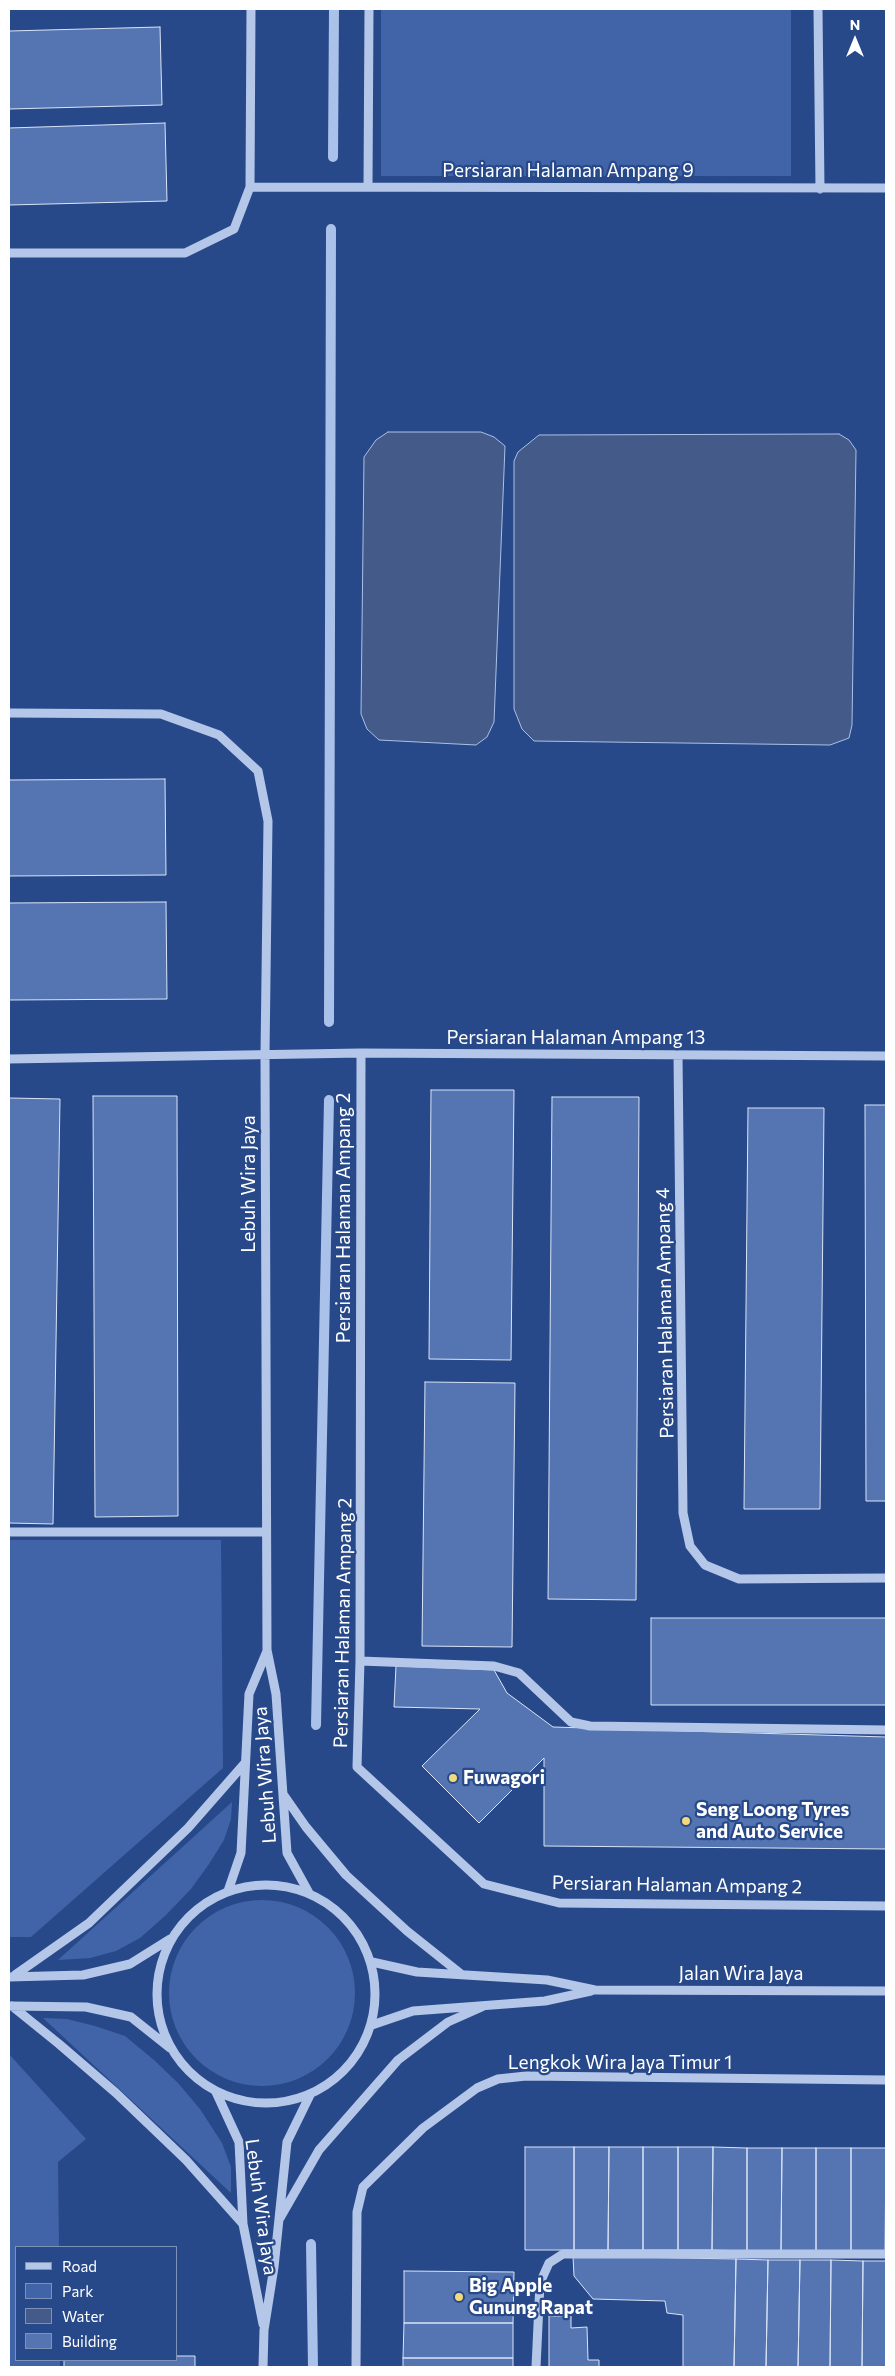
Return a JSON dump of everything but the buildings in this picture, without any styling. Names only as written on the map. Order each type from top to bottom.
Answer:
[{"type":"street","points":[[9,253],[185,253],[234,229],[250,187],[251,9]]},
{"type":"street","points":[[368,186],[369,9]]},
{"type":"street","points":[[818,9],[820,189]]},
{"type":"street","name":"Persiaran Halaman Ampang 9","points":[[250,187],[886,188]]},
{"type":"street","name":"Lebuh Wira Jaya","points":[[9,713],[161,714],[219,735],[258,771],[268,821],[265,1054],[267,1650],[276,1694],[281,1792],[287,1853],[309,1893]]},
{"type":"street","name":"Persiaran Halaman Ampang 13","points":[[9,1059],[361,1053],[886,1056]]},
{"type":"street","name":"Persiaran Halaman Ampang 2","points":[[361,1053],[360,1661],[357,1767],[484,1884],[559,1902],[886,1906]]},
{"type":"street","name":"Persiaran Halaman Ampang 4","points":[[678,1055],[683,1513],[690,1546],[705,1565],[739,1579],[886,1578]]},
{"type":"street","points":[[9,1532],[266,1532]]},
{"type":"street","name":"Lebuh Wira Jaya","points":[[228,1891],[241,1853],[249,1694],[267,1650]]},
{"type":"street","points":[[360,1661],[494,1666],[519,1673],[571,1722],[590,1726],[886,1730]]},
{"type":"street","points":[[12,1976],[89,1923],[188,1828],[245,1763]]},
{"type":"street","points":[[281,1792],[306,1828],[346,1875],[407,1931],[461,1974]]},
{"type":"street","points":[[10,2006],[86,2007],[131,2017],[170,2048],[190,2073],[216,2092],[247,2101],[279,2103],[310,2094],[337,2077],[358,2054],[372,2025],[377,1993],[372,1962],[358,1933],[337,1909],[309,1893],[278,1885],[253,1885],[228,1891],[206,1902],[186,1919],[171,1939],[161,1962],[156,1986],[159,2018],[170,2048]]},
{"type":"street","points":[[12,1976],[83,1975],[130,1964],[171,1939]]},
{"type":"street","name":"Jalan Wira Jaya","points":[[372,1962],[417,1972],[546,1980],[595,1990],[886,1991]]},
{"type":"street","name":"Jalan Wira Jaya","points":[[372,2025],[413,2011],[545,2001],[595,1990]]},
{"type":"street","points":[[10,2006],[59,2044],[116,2093],[186,2160],[243,2224]]},
{"type":"street","points":[[280,2218],[319,2150],[398,2060],[448,2022],[484,2006]]},
{"type":"street","name":"Lengkok Wira Jaya Timur 1","points":[[356,2367],[357,2212],[363,2187],[423,2128],[477,2088],[498,2079],[526,2076],[886,2080]]},
{"type":"street","name":"Lebuh Wira Jaya","points":[[216,2092],[239,2142],[243,2224],[264,2330]]},
{"type":"street","name":"Lebuh Wira Jaya","points":[[263,2367],[264,2330],[280,2218],[287,2142],[310,2094]]},
{"type":"street","points":[[536,2367],[540,2282],[549,2263],[563,2254],[886,2254]]},
{"type":"green space","points":[[381,9],[791,9],[791,176],[381,176]]},
{"type":"green space","points":[[9,1540],[221,1540],[223,1768],[31,1937],[9,1937]]},
{"type":"green space","points":[[232,1802],[231,1819],[224,1840],[191,1889],[166,1915],[140,1938],[116,1951],[90,1958],[58,1960]]},
{"type":"green space","points":[[253,1900],[271,1900],[298,1907],[328,1927],[348,1957],[355,1984],[355,2002],[348,2029],[328,2059],[298,2079],[271,2086],[253,2086],[235,2082],[218,2075],[203,2065],[190,2052],[180,2037],[173,2020],[169,2002],[169,1984],[173,1966],[180,1949],[190,1934],[203,1921],[218,1911],[235,1904]]},
{"type":"green space","points":[[43,2018],[67,2019],[125,2036],[154,2060],[178,2083],[200,2109],[222,2143],[231,2167],[231,2193]]},
{"type":"green space","points":[[9,2054],[86,2139],[58,2162],[59,2246],[15,2246],[15,2361],[60,2361],[60,2367],[9,2367]]},
{"type":"water","points":[[388,432],[481,432],[494,437],[505,446],[494,722],[487,737],[476,745],[379,740],[367,729],[361,714],[364,457],[376,440]]},
{"type":"water","points":[[839,434],[849,440],[856,450],[852,725],[849,738],[830,745],[534,741],[522,729],[514,709],[514,461],[518,452],[539,435]]},
{"type":"waterway","points":[[333,157],[334,9]]},
{"type":"waterway","points":[[329,1022],[331,229]]},
{"type":"waterway","points":[[316,1725],[329,1100]]},
{"type":"waterway","points":[[311,2244],[313,2367]]},
{"type":"place","name":"Fuwagori","points":[[453,1778]]},
{"type":"place","name":"Seng Loong Tyres and Auto Service","points":[[686,1821]]},
{"type":"place","name":"Big Apple Gunung Rapat","points":[[459,2297]]}]
